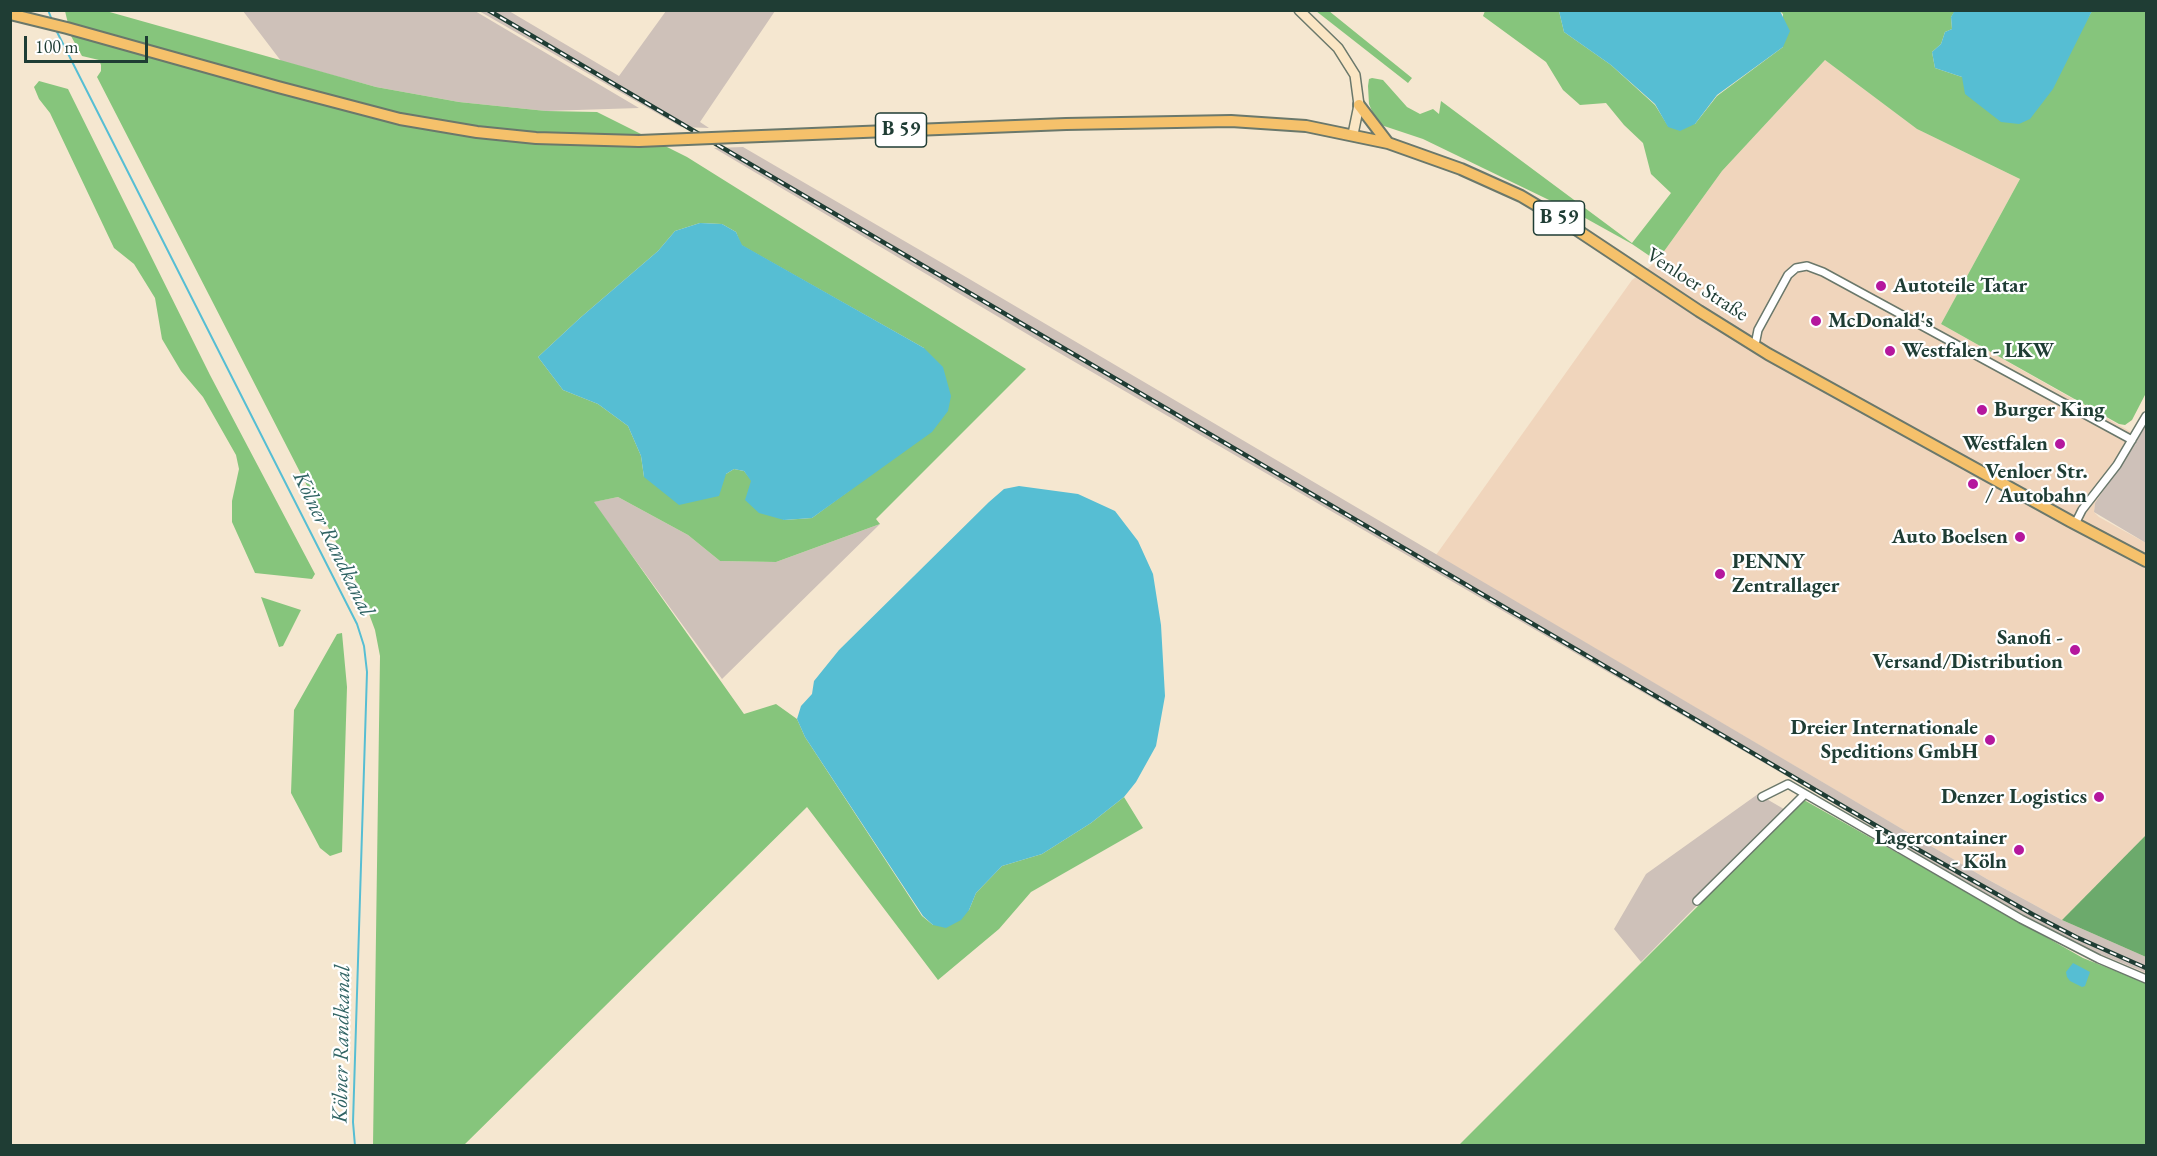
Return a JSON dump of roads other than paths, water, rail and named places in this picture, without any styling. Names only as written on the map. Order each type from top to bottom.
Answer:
[{"type":"main road","points":[[1299,10],[1338,48],[1355,75],[1359,105],[1353,134]]},
{"type":"main road","name":"B 59","points":[[10,14],[400,119],[477,132],[536,138],[639,141],[1066,124],[1231,121],[1306,126],[1353,134]]},
{"type":"main road","points":[[1359,105],[1388,142]]},
{"type":"main road","name":"Venloer Straße","points":[[1353,134],[1388,142],[1461,169],[1521,196],[1755,345],[2144,561]]},
{"type":"street","points":[[1755,345],[1758,330],[1788,275],[1796,268],[1807,266],[1823,272],[2132,440]]},
{"type":"street","points":[[2075,524],[2082,510],[2117,465],[2146,416]]},
{"type":"street","points":[[1762,797],[1788,784],[2021,919],[2098,959],[2146,978]]},
{"type":"street","points":[[1697,901],[1805,794]]},
{"type":"water","points":[[1955,10],[2092,11],[2053,89],[2030,119],[2019,124],[2001,122],[1965,94],[1962,77],[1935,68],[1932,52],[1941,44],[1945,32],[1952,29],[1951,17]]},
{"type":"water","points":[[1559,11],[1780,11],[1790,31],[1783,47],[1717,95],[1695,124],[1680,131],[1668,127],[1655,104],[1611,65],[1564,32]]},
{"type":"water","points":[[700,223],[722,224],[736,232],[742,245],[924,348],[943,367],[951,396],[948,411],[932,432],[812,518],[784,520],[759,513],[745,500],[751,481],[744,471],[734,469],[726,474],[719,496],[679,505],[644,477],[641,456],[628,426],[598,404],[563,390],[538,357],[658,251],[675,231]]},
{"type":"water","points":[[1019,486],[1078,494],[1115,511],[1138,541],[1153,574],[1161,625],[1165,696],[1156,746],[1136,782],[1124,797],[1091,823],[1042,854],[1002,866],[976,893],[969,910],[961,920],[946,928],[933,925],[923,916],[805,737],[797,719],[801,706],[812,694],[814,681],[839,650],[989,502],[1004,489]]},
{"type":"water","points":[[2073,963],[2090,972],[2085,986],[2082,987],[2070,981],[2067,977],[2066,972]]},
{"type":"waterway","name":"Kölner Randkanal","points":[[48,10],[52,20]]},
{"type":"waterway","name":"Kölner Randkanal","points":[[55,28],[357,624],[364,646],[367,672],[353,1122],[355,1146]]},
{"type":"railway","points":[[488,10],[1887,832],[2032,914],[2076,937],[2146,968]]},
{"type":"place","name":"Autoteile Tatar","points":[[1881,286]]},
{"type":"place","name":"McDonald's","points":[[1816,321]]},
{"type":"place","name":"Westfalen - LKW","points":[[1890,351]]},
{"type":"place","name":"Burger King","points":[[1982,410]]},
{"type":"place","name":"Westfalen","points":[[2060,444]]},
{"type":"place","name":"Venloer Str. / Autobahn","points":[[1973,484]]},
{"type":"place","name":"Auto Boelsen","points":[[2020,537]]},
{"type":"place","name":"PENNY Zentrallager","points":[[1720,574]]},
{"type":"place","name":"Sanofi - Versand/Distribution","points":[[2075,650]]},
{"type":"place","name":"Dreier Internationale Speditions GmbH","points":[[1990,740]]},
{"type":"place","name":"Denzer Logistics","points":[[2099,797]]},
{"type":"place","name":"Lagercontainer - Köln","points":[[2019,850]]}]
